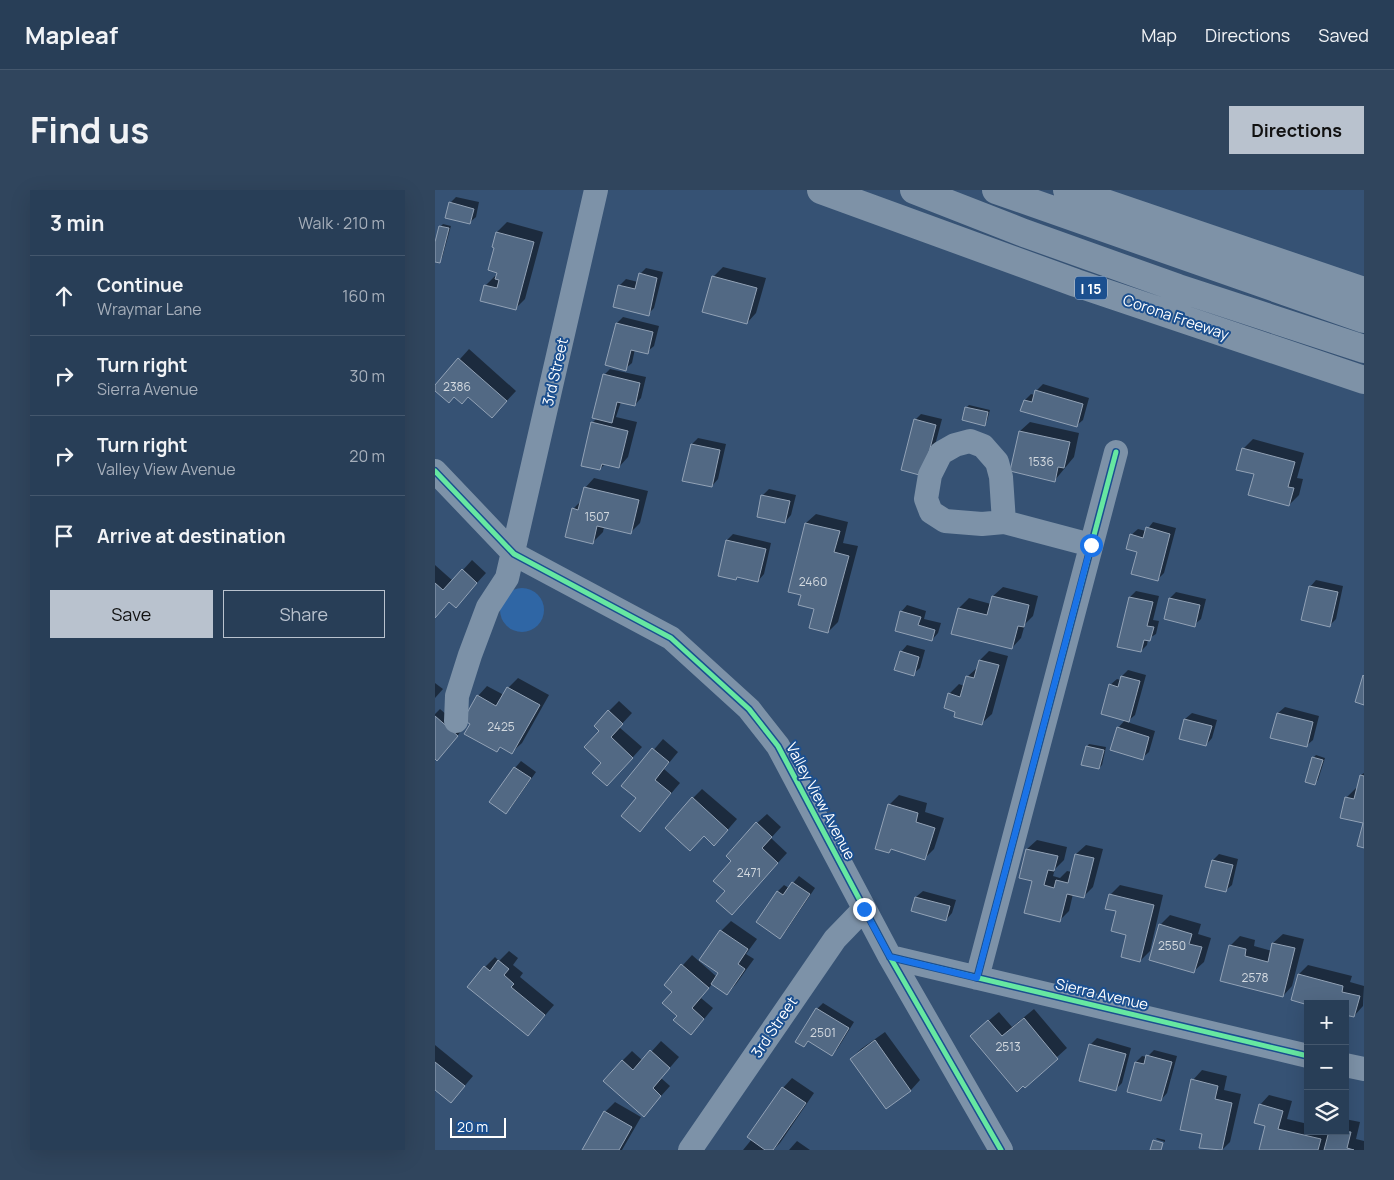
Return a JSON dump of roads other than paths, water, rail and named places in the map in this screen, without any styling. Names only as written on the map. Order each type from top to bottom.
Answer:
[{"type":"highway","name":"Corona Freeway","points":[[821,190],[1076,283],[1364,380]]},
{"type":"highway","points":[[914,190],[1024,233],[1178,288],[1364,349]]},
{"type":"highway","points":[[996,190],[1364,320]]},
{"type":"highway","points":[[1067,190],[1364,291]]},
{"type":"street","name":"3rd Street","points":[[456,722],[457,696],[470,655],[488,608],[507,578],[596,190]]},
{"type":"street","points":[[977,978],[1116,452]]},
{"type":"street","name":"Valley View Avenue","points":[[435,471],[513,554],[671,638],[749,709],[778,746],[890,957],[1001,1150]]},
{"type":"street","points":[[1004,522],[1091,545]]},
{"type":"street","name":"3rd Street","points":[[690,1150],[835,939],[864,909]]},
{"type":"street","name":"Sierra Avenue","points":[[890,957],[1304,1055]]},
{"type":"street","points":[[1349,1066],[1364,1069]]}]
